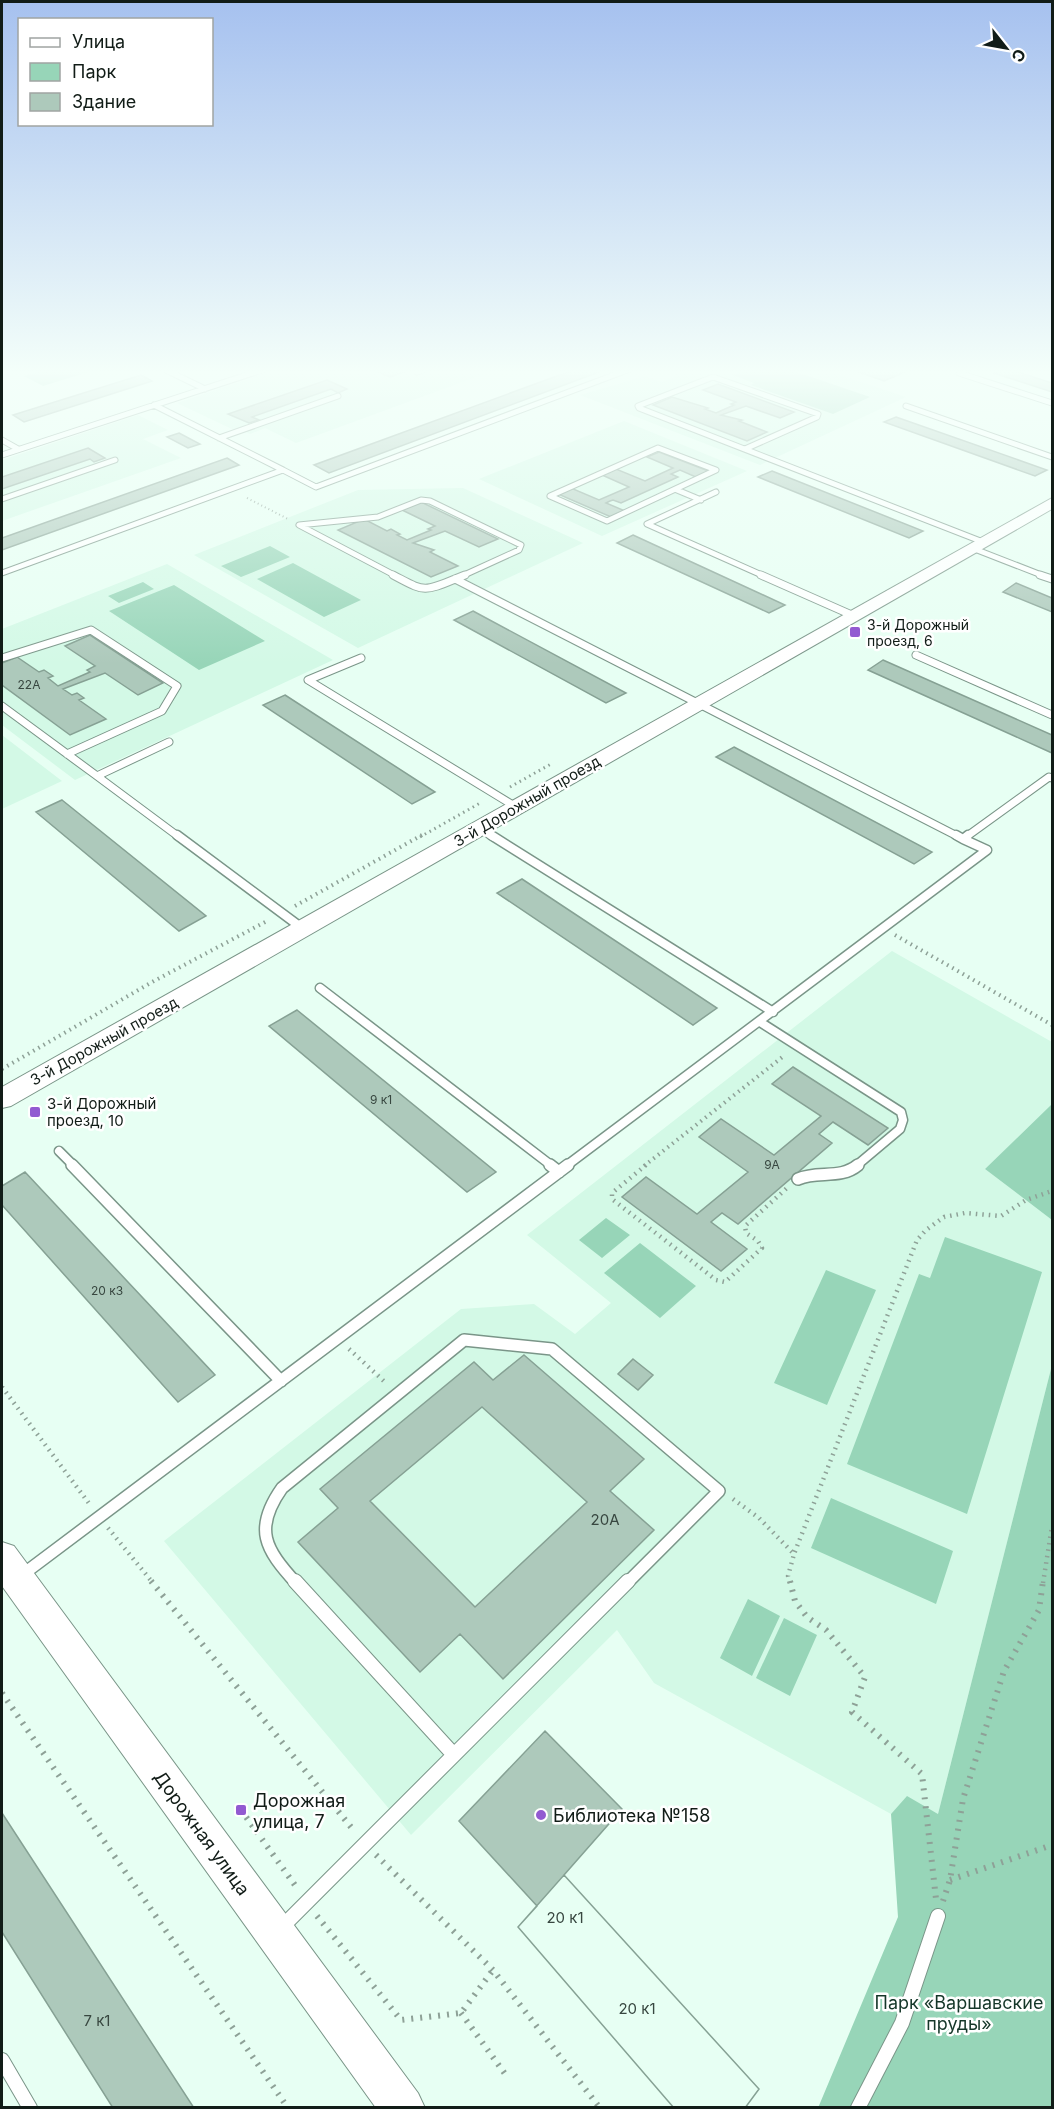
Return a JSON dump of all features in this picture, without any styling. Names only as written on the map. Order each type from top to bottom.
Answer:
[{"type":"street","name":"3-й Дорожный проезд","points":[[2,1099],[1053,503]]},
{"type":"street","name":"Дорожная улица","points":[[9,1568],[403,2108]]},
{"type":"lane","points":[[2,499],[94,467]]},
{"type":"lane","points":[[278,467],[316,487],[368,467]]},
{"type":"lane","points":[[614,467],[550,496],[608,521],[716,470],[709,467]]},
{"type":"lane","points":[[790,467],[978,545],[1053,579]]},
{"type":"lane","points":[[2,573],[283,470]]},
{"type":"lane","points":[[677,490],[700,500]]},
{"type":"lane","points":[[716,492],[647,524],[854,616]]},
{"type":"lane","points":[[428,500],[521,545],[519,550],[432,589],[422,590],[299,525],[378,517],[428,500]]},
{"type":"lane","points":[[9,1568],[99,1517],[987,850],[455,579]]},
{"type":"lane","points":[[2,658],[91,630],[177,686],[162,711],[67,754]]},
{"type":"lane","points":[[915,656],[1053,715]]},
{"type":"lane","points":[[361,658],[308,680],[516,807]]},
{"type":"lane","points":[[2,706],[302,928]]},
{"type":"lane","points":[[97,776],[169,742]]},
{"type":"lane","points":[[963,838],[1049,777],[1053,778]]},
{"type":"lane","points":[[479,828],[773,1012]]},
{"type":"lane","points":[[320,988],[559,1172]]},
{"type":"lane","points":[[760,1022],[894,1106],[901,1113],[903,1120],[900,1129],[849,1172],[813,1174],[798,1179]]},
{"type":"lane","points":[[59,1151],[281,1381]]},
{"type":"lane","points":[[275,1934],[719,1491],[552,1349],[464,1340],[282,1488],[269,1506],[265,1520],[264,1534],[274,1559],[454,1755]]},
{"type":"lane","points":[[858,2108],[902,2023],[938,1916]]},
{"type":"lane","points":[[2,2060],[30,2108]]},
{"type":"path","points":[[231,489],[299,525]]},
{"type":"path","points":[[2,1069],[154,981],[557,761]]},
{"type":"path","points":[[884,929],[1053,1024]]},
{"type":"path","points":[[797,1045],[617,1188],[612,1193],[612,1199],[716,1280],[725,1282],[762,1248],[758,1241],[746,1233],[745,1226],[798,1179]]},
{"type":"path","points":[[938,1916],[922,1774],[852,1712],[866,1677],[826,1630],[807,1617],[795,1601],[788,1576],[794,1554],[921,1234],[939,1218],[954,1213],[972,1211],[1001,1216],[1026,1200],[1053,1191]]},
{"type":"path","points":[[338,1338],[399,1394]]},
{"type":"path","points":[[2,1387],[99,1517],[365,1844],[493,1970],[600,2108]]},
{"type":"path","points":[[719,1491],[759,1518],[794,1554]]},
{"type":"path","points":[[938,1916],[950,1880],[963,1799],[1004,1671],[1039,1610],[1053,1526]]},
{"type":"path","points":[[2,1693],[288,2108]]},
{"type":"path","points":[[242,1810],[307,1903],[400,2020],[461,2013],[493,1970]]},
{"type":"path","points":[[950,1880],[1053,1845]]},
{"type":"path","points":[[461,2013],[508,2078]]},
{"type":"shaded area","points":[[2,467],[154,467],[2,521]]},
{"type":"shaded area","points":[[508,467],[738,467],[747,471],[602,536],[479,479]]},
{"type":"shaded area","points":[[463,488],[583,543],[358,648],[194,555],[358,490]]},
{"type":"shaded area","points":[[167,564],[333,660],[75,780],[2,725],[2,629]]},
{"type":"shaded area","points":[[2,735],[62,781],[2,809]]},
{"type":"shaded area","points":[[892,951],[1052,1042],[1052,1104],[985,1169],[1052,1220],[1052,1365],[938,1814],[907,1797],[891,1814],[654,1683],[617,1630],[411,1835],[164,1541],[461,1309],[534,1304],[575,1334],[611,1303],[527,1235]]},
{"type":"green space","points":[[270,546],[290,557],[241,577],[221,566]]},
{"type":"green space","points":[[293,563],[361,600],[324,617],[257,579]]},
{"type":"green space","points":[[143,582],[154,589],[119,603],[108,596]]},
{"type":"green space","points":[[174,585],[265,641],[199,670],[109,611]]},
{"type":"green space","points":[[1052,1104],[1052,1220],[985,1169]]},
{"type":"green space","points":[[606,1218],[630,1235],[602,1258],[579,1240]]},
{"type":"green space","points":[[945,1237],[1042,1272],[967,1514],[847,1464],[919,1274],[930,1278]]},
{"type":"green space","points":[[640,1243],[696,1286],[660,1318],[604,1273]]},
{"type":"green space","points":[[826,1270],[876,1290],[827,1405],[774,1383]]},
{"type":"green space","name":"Парк «Варшавские пруды»","points":[[1052,1365],[1052,2107],[818,2108],[898,1917],[891,1814],[907,1796],[938,1814]]},
{"type":"green space","points":[[831,1498],[953,1551],[936,1604],[811,1548]]},
{"type":"green space","points":[[748,1599],[780,1616],[752,1676],[720,1658]]},
{"type":"green space","points":[[784,1618],[817,1635],[790,1696],[756,1678]]},
{"type":"building","points":[[30,467],[65,467],[2,489],[2,477]]},
{"type":"building","points":[[201,467],[232,467],[2,550],[2,538]]},
{"type":"building","points":[[319,467],[344,467],[329,473]]},
{"type":"building","points":[[699,467],[711,472],[698,478],[680,470],[671,474],[678,477],[621,503],[610,501],[606,503],[625,511],[611,517],[558,494],[571,488],[599,500],[629,487],[602,475],[616,469],[645,481],[673,468]]},
{"type":"building","points":[[1011,467],[1040,467],[1047,470],[1035,476]]},
{"type":"building","points":[[772,471],[923,531],[909,538],[758,477]]},
{"type":"building","points":[[421,502],[498,539],[479,547],[445,531],[413,543],[434,550],[430,552],[458,566],[431,577],[338,530],[364,519],[387,531],[391,529],[407,540],[435,526],[402,510]]},
{"type":"building","points":[[633,535],[785,605],[769,613],[617,543]]},
{"type":"building","points":[[1016,583],[1052,598],[1052,612],[1003,592]]},
{"type":"building","points":[[473,611],[626,693],[606,703],[454,620]]},
{"type":"building","points":[[90,635],[163,683],[138,695],[105,673],[63,689],[72,695],[77,693],[84,698],[79,700],[106,719],[70,735],[2,685],[2,663],[17,657],[39,672],[44,670],[53,676],[48,678],[58,686],[90,672],[87,670],[95,666],[65,646]]},
{"type":"building","points":[[883,660],[1052,735],[1052,753],[868,670]]},
{"type":"building","points":[[285,695],[435,792],[412,804],[263,705]]},
{"type":"building","points":[[734,747],[932,852],[914,864],[716,757]]},
{"type":"building","points":[[62,800],[206,916],[179,931],[36,812]]},
{"type":"building","points":[[522,879],[717,1008],[693,1025],[497,893]]},
{"type":"building","points":[[297,1010],[496,1172],[467,1192],[269,1026]]},
{"type":"building","points":[[793,1067],[888,1128],[868,1145],[833,1122],[819,1134],[832,1143],[738,1224],[722,1213],[711,1222],[747,1249],[721,1271],[622,1197],[646,1177],[697,1214],[748,1172],[699,1137],[721,1119],[774,1155],[821,1116],[772,1084]]},
{"type":"building","points":[[25,1172],[215,1375],[178,1402],[2,1205],[2,1186]]},
{"type":"building","points":[[524,1355],[644,1459],[610,1491],[654,1530],[503,1679],[460,1634],[420,1672],[298,1542],[338,1508],[320,1489],[474,1362],[493,1380]],"holes":[[[482,1407],[587,1502],[475,1607],[370,1501]]]},
{"type":"building","points":[[633,1359],[653,1375],[638,1390],[618,1374]]},
{"type":"building","points":[[545,1731],[622,1809],[564,1875],[759,2089],[745,2108],[674,2108],[518,1927],[537,1906],[459,1821]]},
{"type":"building","points":[[2,1813],[194,2108],[113,2108],[2,1932]]},
{"type":"building","points":[[564,1875],[759,2089],[745,2108],[674,2108],[518,1927]]},
{"type":"place","name":"3-й Дорожный проезд, 6","points":[[855,632]]},
{"type":"place","name":"3-й Дорожный проезд, 10","points":[[35,1112]]},
{"type":"place","name":"Дорожная улица, 7","points":[[241,1810]]},
{"type":"place","name":"Библиотека №158","points":[[541,1815]]}]
